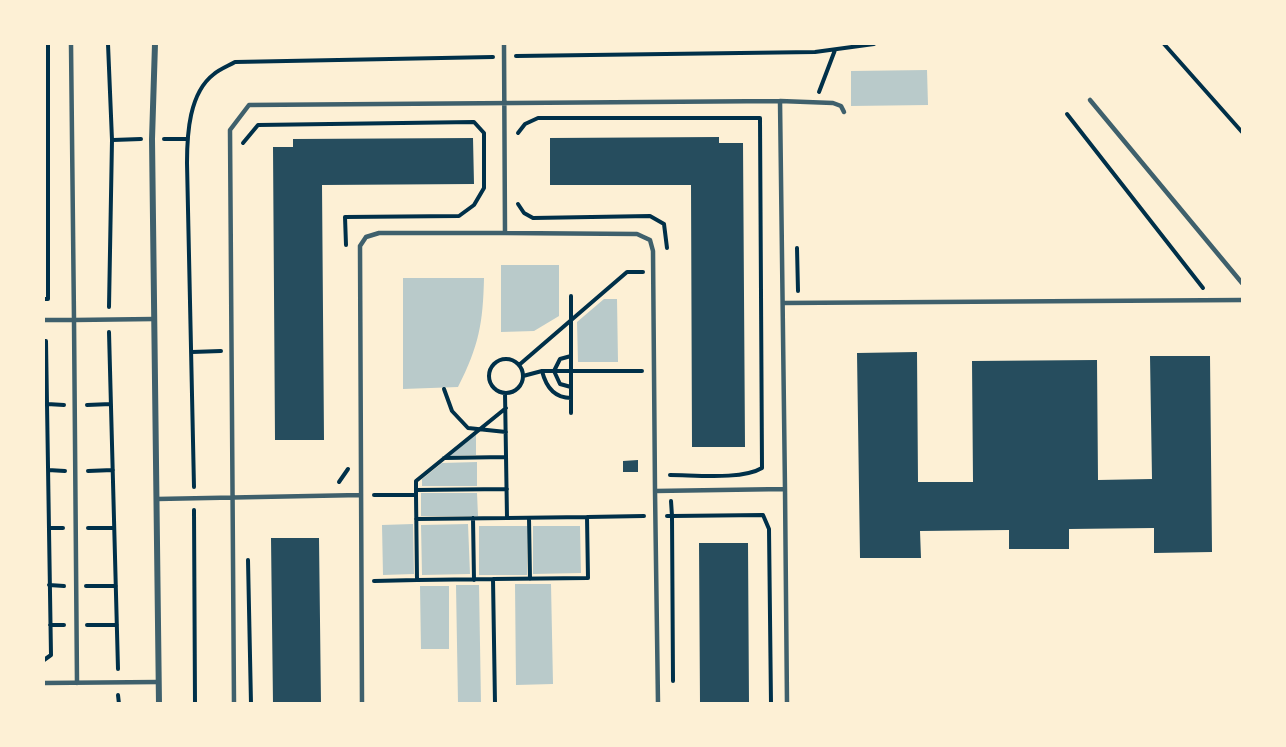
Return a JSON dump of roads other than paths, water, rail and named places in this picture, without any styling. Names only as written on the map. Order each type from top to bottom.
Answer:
[{"type":"street","points":[[155,44],[152,139],[159,704]]},
{"type":"lane","points":[[71,44],[77,683]]},
{"type":"lane","points":[[504,44],[505,233]]},
{"type":"lane","points":[[1090,100],[1242,283]]},
{"type":"lane","points":[[234,704],[230,130],[249,105],[504,101],[816,101],[833,103],[841,106],[844,111]]},
{"type":"lane","points":[[780,101],[787,704]]},
{"type":"lane","points":[[362,704],[360,246],[366,237],[379,233],[637,234],[650,240],[654,251],[658,704]]},
{"type":"lane","points":[[783,303],[1242,300]]},
{"type":"lane","points":[[44,320],[154,319]]},
{"type":"lane","points":[[655,491],[785,489]]},
{"type":"lane","points":[[157,499],[361,495]]},
{"type":"lane","points":[[44,683],[158,682]]}]
